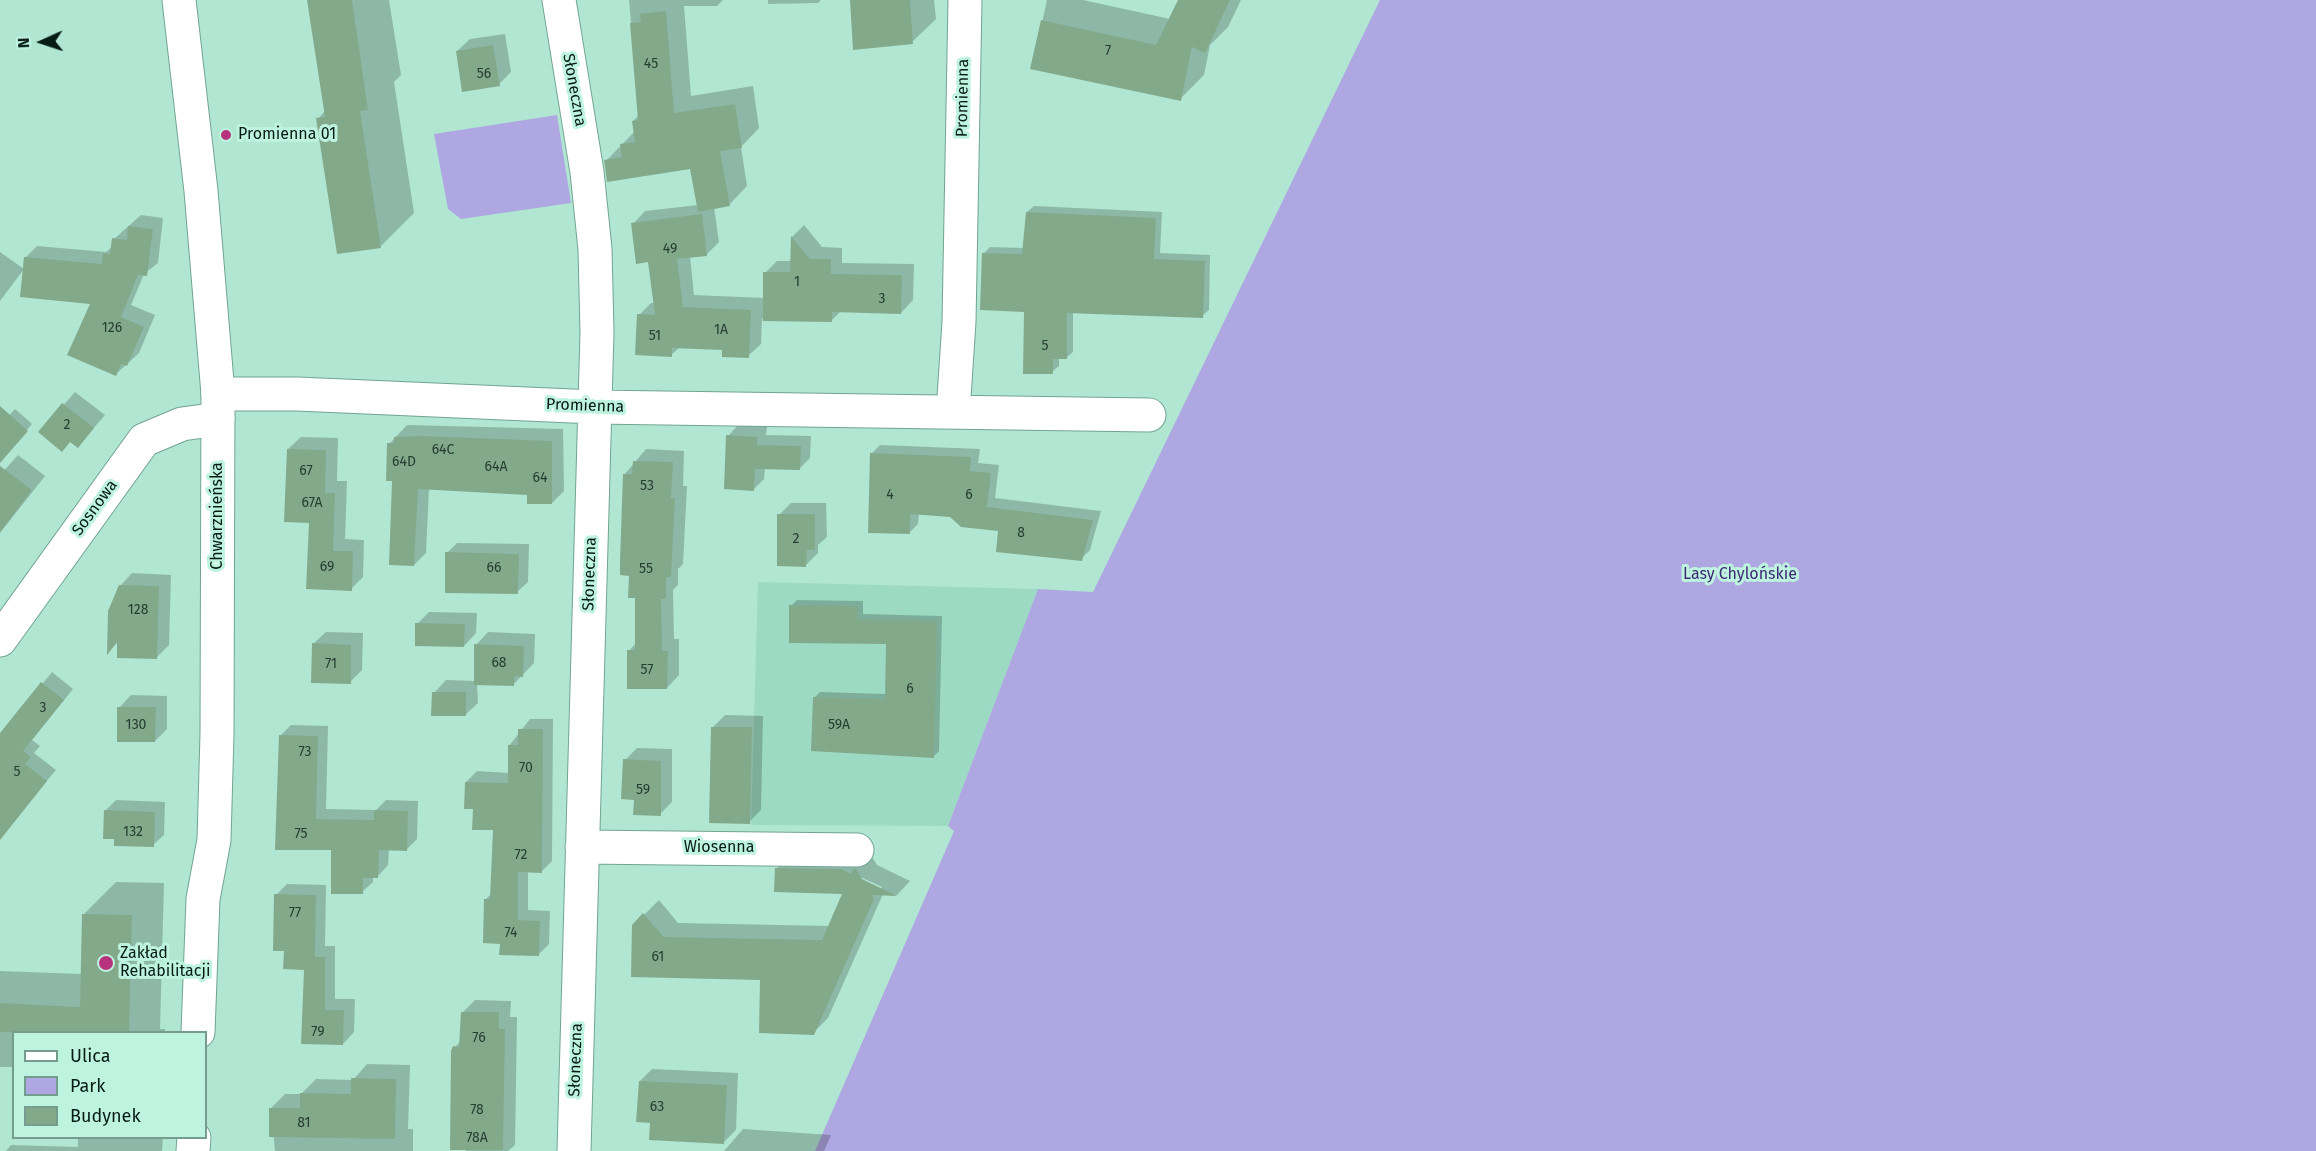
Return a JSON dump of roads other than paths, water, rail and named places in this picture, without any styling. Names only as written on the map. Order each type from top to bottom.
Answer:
[{"type":"street","name":"Chwarznieńska","points":[[179,0],[202,203],[218,406],[214,828],[203,899],[198,1031]]},
{"type":"street","name":"Słoneczna","points":[[559,0],[587,172],[594,240],[597,332],[574,1151]]},
{"type":"street","name":"Promienna","points":[[953,412],[959,322],[965,0]]},
{"type":"street","name":"Promienna","points":[[218,406],[297,394],[595,407],[1149,415]]},
{"type":"street","name":"Sosnowa","points":[[0,640],[144,440],[218,406]]},
{"type":"street","name":"Wiosenna","points":[[582,847],[856,850]]},
{"type":"place","name":"Promienna 01","points":[[226,135]]},
{"type":"place","name":"Zakład Rehabilitacji","points":[[106,963]]},
{"type":"park label","name":"Lasy Chylońskie","points":[[1740,575]]}]
